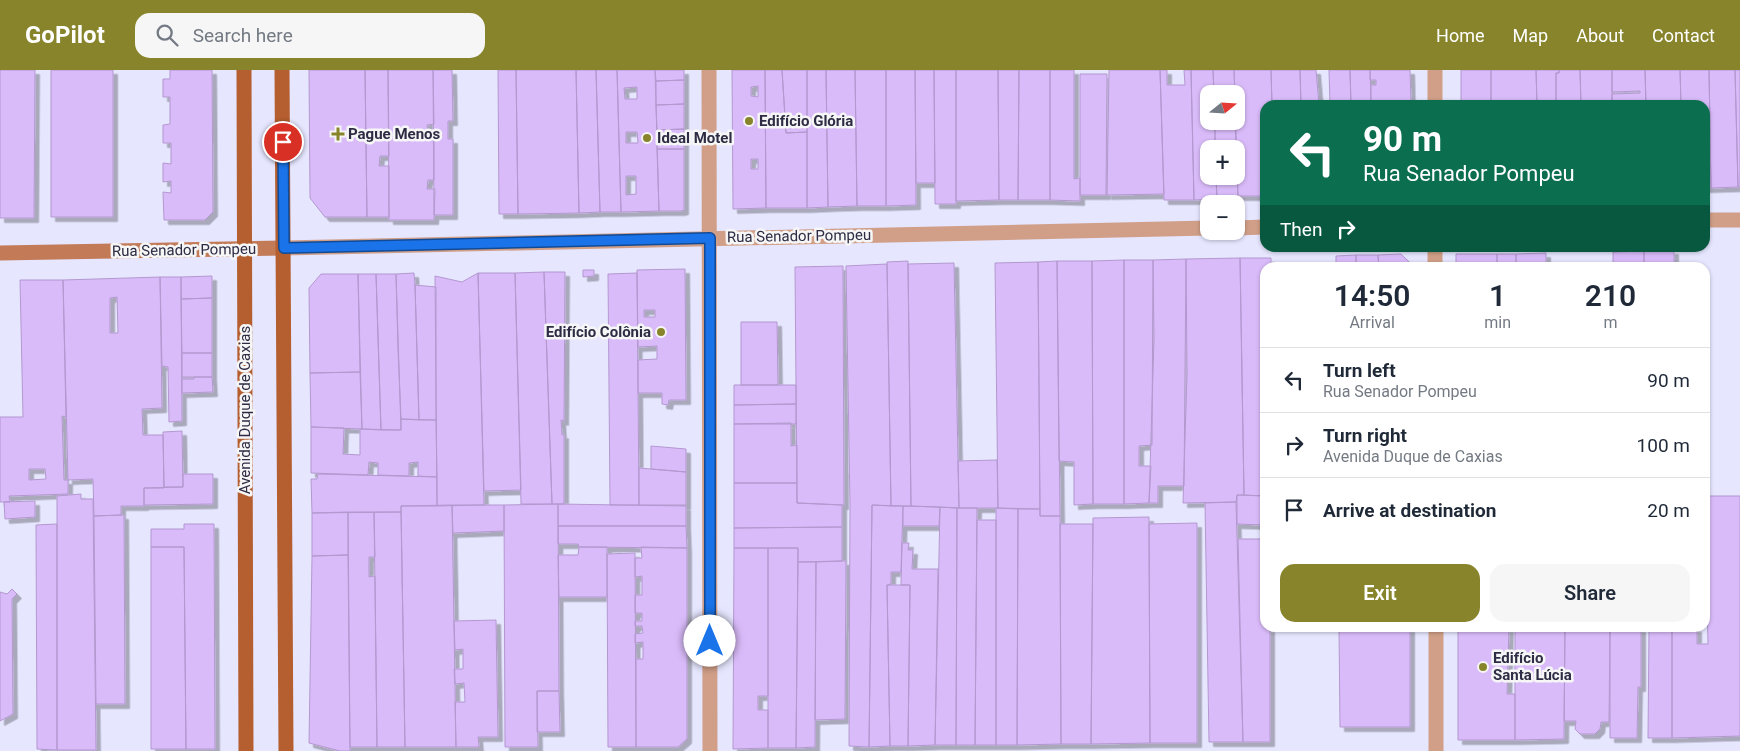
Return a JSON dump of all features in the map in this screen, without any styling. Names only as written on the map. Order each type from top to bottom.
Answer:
[{"type":"main road","name":"Avenida Duque de Caxias","points":[[244,70],[246,751]]},
{"type":"main road","points":[[282,70],[286,751]]},
{"type":"street","points":[[709,70],[710,751]]},
{"type":"street","points":[[1435,70],[1435,100]]},
{"type":"street","points":[[1710,220],[1740,220]]},
{"type":"street","points":[[1245,228],[1260,227]]},
{"type":"street","name":"Rua Senador Pompeu","points":[[0,253],[1200,228]]},
{"type":"street","points":[[1436,632],[1436,751]]},
{"type":"building","points":[[0,70],[35,70],[34,218],[0,218]]},
{"type":"building","points":[[51,70],[113,70],[113,217],[51,217]]},
{"type":"building","points":[[170,70],[212,70],[213,212],[205,220],[164,220],[163,192],[171,193],[171,181],[163,182],[163,163],[171,164],[171,143],[163,143],[163,125],[170,124],[170,97],[163,97],[163,79],[170,79]]},
{"type":"building","name":"Pague Menos","points":[[309,70],[365,70],[367,217],[325,217],[310,198]]},
{"type":"building","points":[[365,70],[388,70],[389,156],[380,156],[379,166],[389,166],[389,217],[367,217]]},
{"type":"building","points":[[388,70],[433,70],[434,124],[427,125],[428,132],[434,132],[434,180],[428,180],[427,189],[435,189],[434,220],[389,220]]},
{"type":"building","points":[[433,70],[452,70],[453,121],[448,121],[448,139],[453,139],[453,215],[434,215]]},
{"type":"building","points":[[498,70],[516,70],[518,214],[499,214]]},
{"type":"building","points":[[516,70],[576,70],[579,213],[518,214]]},
{"type":"building","points":[[576,70],[596,70],[600,212],[579,213]]},
{"type":"building","points":[[596,70],[617,70],[621,212],[600,212]]},
{"type":"building","name":"Ideal Motel","points":[[617,70],[655,70],[659,211],[621,212]],"holes":[[[637,87],[637,99],[625,99],[624,88]],[[626,132],[637,132],[638,143],[626,143]],[[626,176],[636,176],[636,194],[626,195]]]},
{"type":"building","points":[[655,70],[684,70],[684,80],[656,81]]},
{"type":"building","name":"Edifício Glória","points":[[732,70],[765,70],[766,208],[733,209]],"holes":[[[758,86],[758,97],[751,96],[751,87]],[[751,159],[758,159],[758,169],[751,169]]]},
{"type":"building","points":[[765,70],[782,70],[786,133],[807,132],[807,208],[766,208]]},
{"type":"building","points":[[782,70],[807,70],[807,132],[786,133]]},
{"type":"building","points":[[807,70],[826,70],[828,207],[807,208]]},
{"type":"building","points":[[826,70],[855,70],[857,206],[828,207]]},
{"type":"building","points":[[855,70],[886,70],[886,206],[857,206]]},
{"type":"building","points":[[886,70],[915,70],[916,205],[886,206]]},
{"type":"building","points":[[915,70],[934,70],[935,183],[916,183]]},
{"type":"building","points":[[934,70],[956,70],[956,204],[935,204]]},
{"type":"building","points":[[956,70],[998,70],[999,200],[956,201]]},
{"type":"building","points":[[998,70],[1019,70],[1018,200],[999,200]]},
{"type":"building","points":[[1019,70],[1050,70],[1050,200],[1018,200]]},
{"type":"building","points":[[1050,70],[1074,70],[1074,179],[1080,178],[1080,201],[1050,200]]},
{"type":"building","points":[[1109,70],[1160,70],[1164,194],[1107,195]]},
{"type":"building","points":[[1160,70],[1167,70],[1167,85],[1185,85],[1184,70],[1191,70],[1194,200],[1164,200]]},
{"type":"building","points":[[1191,70],[1213,70],[1214,85],[1200,85],[1200,130],[1215,130],[1215,140],[1200,140],[1200,185],[1216,185],[1217,195],[1200,195],[1200,200],[1194,200]]},
{"type":"building","points":[[1213,70],[1234,70],[1235,85],[1214,85]]},
{"type":"building","points":[[1234,70],[1271,70],[1272,100],[1260,100],[1260,196],[1238,195],[1238,185],[1245,185],[1245,140],[1236,140],[1236,130],[1245,130],[1245,85],[1234,85]]},
{"type":"building","points":[[1271,70],[1300,70],[1301,100],[1272,100]]},
{"type":"building","points":[[1300,70],[1316,70],[1319,100],[1301,100]]},
{"type":"building","points":[[1329,70],[1350,70],[1351,100],[1330,100]]},
{"type":"building","points":[[1350,70],[1370,70],[1371,100],[1351,100]]},
{"type":"building","points":[[1370,70],[1410,70],[1411,100],[1371,100],[1371,85],[1376,85],[1376,80],[1370,80]]},
{"type":"building","points":[[1461,70],[1491,70],[1491,100],[1461,100]]},
{"type":"building","points":[[1491,70],[1536,70],[1537,100],[1491,100]]},
{"type":"building","points":[[1536,70],[1559,70],[1559,73],[1556,73],[1556,100],[1537,100]]},
{"type":"building","points":[[1559,70],[1580,70],[1581,100],[1556,100],[1556,73],[1559,73]]},
{"type":"building","points":[[1580,70],[1612,70],[1612,100],[1581,100]]},
{"type":"building","points":[[1612,70],[1645,70],[1646,100],[1612,100],[1612,94],[1640,93],[1640,91],[1612,92]]},
{"type":"building","points":[[1645,70],[1680,70],[1681,100],[1646,100]]},
{"type":"building","points":[[1680,70],[1709,70],[1710,100],[1681,100]]},
{"type":"building","points":[[1709,70],[1735,70],[1738,187],[1711,188]]},
{"type":"building","points":[[1735,70],[1740,70],[1740,187],[1738,187]]},
{"type":"building","points":[[1080,74],[1107,74],[1106,195],[1080,195]]},
{"type":"building","points":[[684,80],[684,104],[656,105],[656,81]]},
{"type":"building","points":[[684,104],[684,129],[657,130],[656,105]]},
{"type":"building","points":[[684,129],[684,149],[657,149],[657,130]]},
{"type":"building","points":[[1710,129],[1711,188],[1710,188]]},
{"type":"building","points":[[1215,130],[1235,130],[1236,140],[1215,140]]},
{"type":"building","points":[[657,149],[684,149],[684,210],[659,211]]},
{"type":"building","points":[[1216,185],[1237,185],[1238,195],[1217,195]]},
{"type":"building","points":[[1613,252],[1644,252],[1644,262],[1613,262]]},
{"type":"building","points":[[1644,252],[1674,252],[1674,262],[1644,262]]},
{"type":"building","points":[[1546,253],[1546,262],[1516,262],[1516,254]]},
{"type":"building","points":[[1401,254],[1409,262],[1379,262],[1378,255]]},
{"type":"building","points":[[1456,254],[1497,254],[1497,262],[1456,262]]},
{"type":"building","points":[[1497,254],[1516,254],[1516,262],[1497,262]]},
{"type":"building","points":[[1356,255],[1356,262],[1336,262],[1336,256]]},
{"type":"building","points":[[1356,255],[1378,255],[1379,262],[1356,262]]},
{"type":"building","points":[[1240,258],[1271,258],[1271,262],[1260,262],[1260,496],[1244,495]]},
{"type":"building","points":[[1240,258],[1244,495],[1237,495],[1236,502],[1183,503],[1187,374],[1186,259]]},
{"type":"building","points":[[1186,259],[1184,486],[1158,486],[1158,503],[1149,503],[1154,339],[1153,260]]},
{"type":"building","points":[[1124,260],[1124,504],[1093,504],[1092,261]]},
{"type":"building","points":[[1124,260],[1153,260],[1152,445],[1139,446],[1139,466],[1151,466],[1149,503],[1124,504]]},
{"type":"building","points":[[908,261],[911,506],[891,506],[887,262]]},
{"type":"building","points":[[1057,261],[1092,261],[1093,504],[1074,505],[1074,462],[1059,461]]},
{"type":"building","points":[[1057,261],[1060,516],[1040,516],[1038,262]]},
{"type":"building","points":[[1038,262],[1040,509],[998,508],[995,263]]},
{"type":"building","points":[[954,263],[959,508],[911,506],[908,264]]},
{"type":"building","points":[[887,264],[891,506],[872,505],[869,747],[849,746],[850,505],[846,266]]},
{"type":"building","points":[[843,266],[844,505],[797,503],[795,267]]},
{"type":"building","name":"Edifício Colônia","points":[[685,269],[686,400],[669,400],[668,405],[662,404],[662,393],[638,393],[638,360],[657,359],[657,346],[638,347],[637,270]],"holes":[[[644,310],[655,310],[655,317],[644,317]]]},
{"type":"building","points":[[583,270],[594,270],[594,276],[583,277]]},
{"type":"building","points":[[544,272],[565,272],[564,421],[561,420],[562,435],[564,434],[564,504],[552,504]]},
{"type":"building","points":[[544,272],[552,504],[521,504],[515,273]]},
{"type":"building","points":[[414,273],[419,420],[401,419],[398,349],[396,274]]},
{"type":"building","points":[[478,273],[484,505],[437,506],[435,276],[462,282]]},
{"type":"building","points":[[478,273],[515,273],[521,490],[484,491]]},
{"type":"building","points":[[637,273],[639,505],[610,505],[608,274]]},
{"type":"building","points":[[321,274],[358,274],[360,372],[310,373],[309,288]]},
{"type":"building","points":[[358,274],[376,274],[381,430],[362,429]]},
{"type":"building","points":[[376,274],[396,274],[401,430],[381,430]]},
{"type":"building","points":[[212,276],[212,298],[181,299],[181,277]]},
{"type":"building","points":[[160,277],[162,408],[142,409],[143,435],[163,435],[164,488],[144,488],[144,506],[121,506],[121,515],[94,516],[93,479],[68,480],[63,280]],"holes":[[[117,297],[118,333],[110,333],[110,298]]]},
{"type":"building","points":[[160,277],[181,277],[182,421],[169,422],[168,367],[162,366]]},
{"type":"building","points":[[20,280],[63,280],[66,417],[62,416],[64,480],[68,480],[68,494],[9,496],[10,502],[0,502],[0,417],[23,417]],"holes":[[[29,469],[45,469],[46,479],[29,480]]]},
{"type":"building","points":[[415,285],[436,287],[436,420],[419,420]]},
{"type":"building","points":[[212,298],[212,353],[182,353],[181,299]]},
{"type":"building","points":[[741,322],[777,322],[778,385],[741,385]]},
{"type":"building","points":[[182,353],[212,353],[212,377],[182,377]]},
{"type":"building","points":[[360,372],[362,429],[311,427],[310,373]]},
{"type":"building","points":[[194,377],[212,377],[213,392],[182,393],[182,379],[194,379]]},
{"type":"building","points":[[734,385],[796,385],[796,404],[734,405]]},
{"type":"building","points":[[796,404],[796,424],[734,424],[734,405]]},
{"type":"building","points":[[401,419],[436,420],[437,477],[418,476],[418,462],[409,463],[409,476],[378,475],[378,463],[369,462],[368,475],[311,473],[311,427],[344,428],[343,454],[360,455],[360,429],[401,430]]},
{"type":"building","points":[[791,423],[791,446],[797,445],[797,483],[734,483],[734,424]]},
{"type":"building","points":[[182,431],[183,487],[164,487],[163,432]]},
{"type":"building","points":[[651,446],[686,449],[686,472],[651,469]]},
{"type":"building","points":[[997,460],[998,508],[959,508],[958,461]]},
{"type":"building","points":[[639,468],[686,472],[686,505],[639,505]]},
{"type":"building","points":[[183,474],[213,474],[213,504],[144,505],[144,488],[183,487]]},
{"type":"building","points":[[318,474],[437,477],[437,506],[401,506],[401,512],[312,513],[311,479],[317,479]]},
{"type":"building","points":[[734,483],[797,483],[797,503],[842,505],[842,527],[734,528]]},
{"type":"building","points":[[81,494],[81,499],[93,499],[96,750],[57,750],[57,496]]},
{"type":"building","points":[[1237,495],[1260,496],[1260,525],[1237,524]]},
{"type":"building","points":[[1710,496],[1740,496],[1740,736],[1672,738],[1672,632],[1697,632],[1697,644],[1708,644],[1708,632],[1710,632]]},
{"type":"building","points":[[35,501],[35,517],[5,519],[4,502]]},
{"type":"building","points":[[1236,502],[1243,742],[1209,742],[1205,503]]},
{"type":"building","points":[[558,504],[686,506],[686,526],[558,526]]},
{"type":"building","points":[[558,504],[559,691],[537,691],[538,747],[505,747],[504,505]]},
{"type":"building","points":[[452,505],[456,747],[405,747],[401,506]]},
{"type":"building","points":[[452,505],[504,505],[504,531],[453,533]]},
{"type":"building","points":[[872,505],[903,506],[901,572],[891,572],[891,584],[887,585],[890,746],[869,747]]},
{"type":"building","points":[[903,506],[940,507],[939,526],[903,526]]},
{"type":"building","points":[[940,507],[957,508],[956,745],[935,745]]},
{"type":"building","points":[[957,508],[977,508],[975,745],[956,745]]},
{"type":"building","points":[[996,508],[1018,509],[1017,745],[996,745]]},
{"type":"building","points":[[1018,509],[1040,509],[1040,516],[1060,516],[1061,744],[1017,745]]},
{"type":"building","points":[[348,512],[374,512],[375,557],[369,557],[369,577],[375,576],[377,747],[350,747]]},
{"type":"building","points":[[348,512],[348,555],[312,556],[312,513]]},
{"type":"building","points":[[374,512],[401,512],[405,747],[377,747]]},
{"type":"building","points":[[124,515],[125,704],[96,704],[94,516]]},
{"type":"building","points":[[1149,517],[1150,743],[1091,744],[1093,518]]},
{"type":"building","points":[[977,520],[996,520],[996,745],[975,745]]},
{"type":"building","points":[[1197,523],[1197,743],[1150,743],[1149,524]]},
{"type":"building","points":[[57,524],[57,750],[37,749],[36,525]]},
{"type":"building","points":[[184,524],[214,524],[215,749],[186,749],[184,547],[151,547],[151,529],[184,529]]},
{"type":"building","points":[[1060,524],[1093,524],[1091,744],[1061,744]]},
{"type":"building","points":[[558,526],[686,526],[687,548],[579,547],[578,544],[558,544]]},
{"type":"building","points":[[842,527],[842,561],[798,562],[798,548],[734,548],[734,528]]},
{"type":"building","points":[[1238,539],[1260,539],[1260,632],[1270,632],[1270,742],[1243,742]]},
{"type":"building","points":[[902,543],[909,543],[908,550],[913,550],[912,569],[938,569],[935,745],[908,746],[910,585],[901,585]]},
{"type":"building","points":[[151,547],[184,547],[186,749],[151,749]]},
{"type":"building","points":[[579,547],[607,547],[607,597],[559,597],[558,555],[578,555]]},
{"type":"building","points":[[641,547],[687,548],[687,739],[678,747],[636,747],[636,659],[643,659],[643,642],[635,643],[635,634],[643,633],[642,626],[635,626],[635,621],[642,621],[642,613],[635,613],[635,595],[642,595],[642,576],[635,577],[635,558],[642,558]]},
{"type":"building","points":[[734,548],[768,548],[768,696],[758,696],[758,710],[768,710],[768,748],[733,749]]},
{"type":"building","points":[[768,548],[798,548],[796,748],[768,748]]},
{"type":"building","points":[[635,553],[636,747],[608,747],[607,554]]},
{"type":"building","points":[[348,555],[350,751],[340,751],[309,743],[312,556]]},
{"type":"building","points":[[846,561],[845,719],[815,720],[816,562]]},
{"type":"building","points":[[798,562],[816,562],[815,747],[796,748]]},
{"type":"building","points":[[887,585],[910,585],[908,746],[890,746]]},
{"type":"building","points":[[12,589],[17,594],[12,599],[13,714],[0,721],[0,592],[7,594]]},
{"type":"building","points":[[496,620],[498,737],[478,737],[479,747],[456,747],[455,702],[465,702],[464,683],[455,684],[454,669],[463,669],[463,649],[455,650],[454,621]]},
{"type":"building","points":[[1339,632],[1410,632],[1410,727],[1340,727]]},
{"type":"building","name":"Edifício Santa Lúcia","points":[[1458,632],[1509,632],[1507,694],[1515,694],[1515,740],[1458,740]]},
{"type":"building","points":[[1515,632],[1565,632],[1564,739],[1515,740]]},
{"type":"building","points":[[1565,632],[1610,632],[1609,722],[1601,722],[1600,729],[1595,734],[1580,734],[1575,729],[1576,721],[1564,721]]},
{"type":"building","points":[[1610,632],[1641,632],[1641,687],[1638,687],[1637,738],[1610,738]]},
{"type":"building","points":[[1649,632],[1672,632],[1672,738],[1648,738]]},
{"type":"building","points":[[537,691],[559,691],[560,732],[537,732]]},
{"type":"place","name":"Edifício Glória","points":[[749,121]]},
{"type":"place","name":"Pague Menos","points":[[338,134]]},
{"type":"place","name":"Ideal Motel","points":[[647,138]]},
{"type":"place","name":"Edifício Colônia","points":[[661,332]]},
{"type":"place","name":"Edifício Santa Lúcia","points":[[1483,667]]},
{"type":"route","points":[[283,142],[284,248],[710,238],[710,641]]}]
